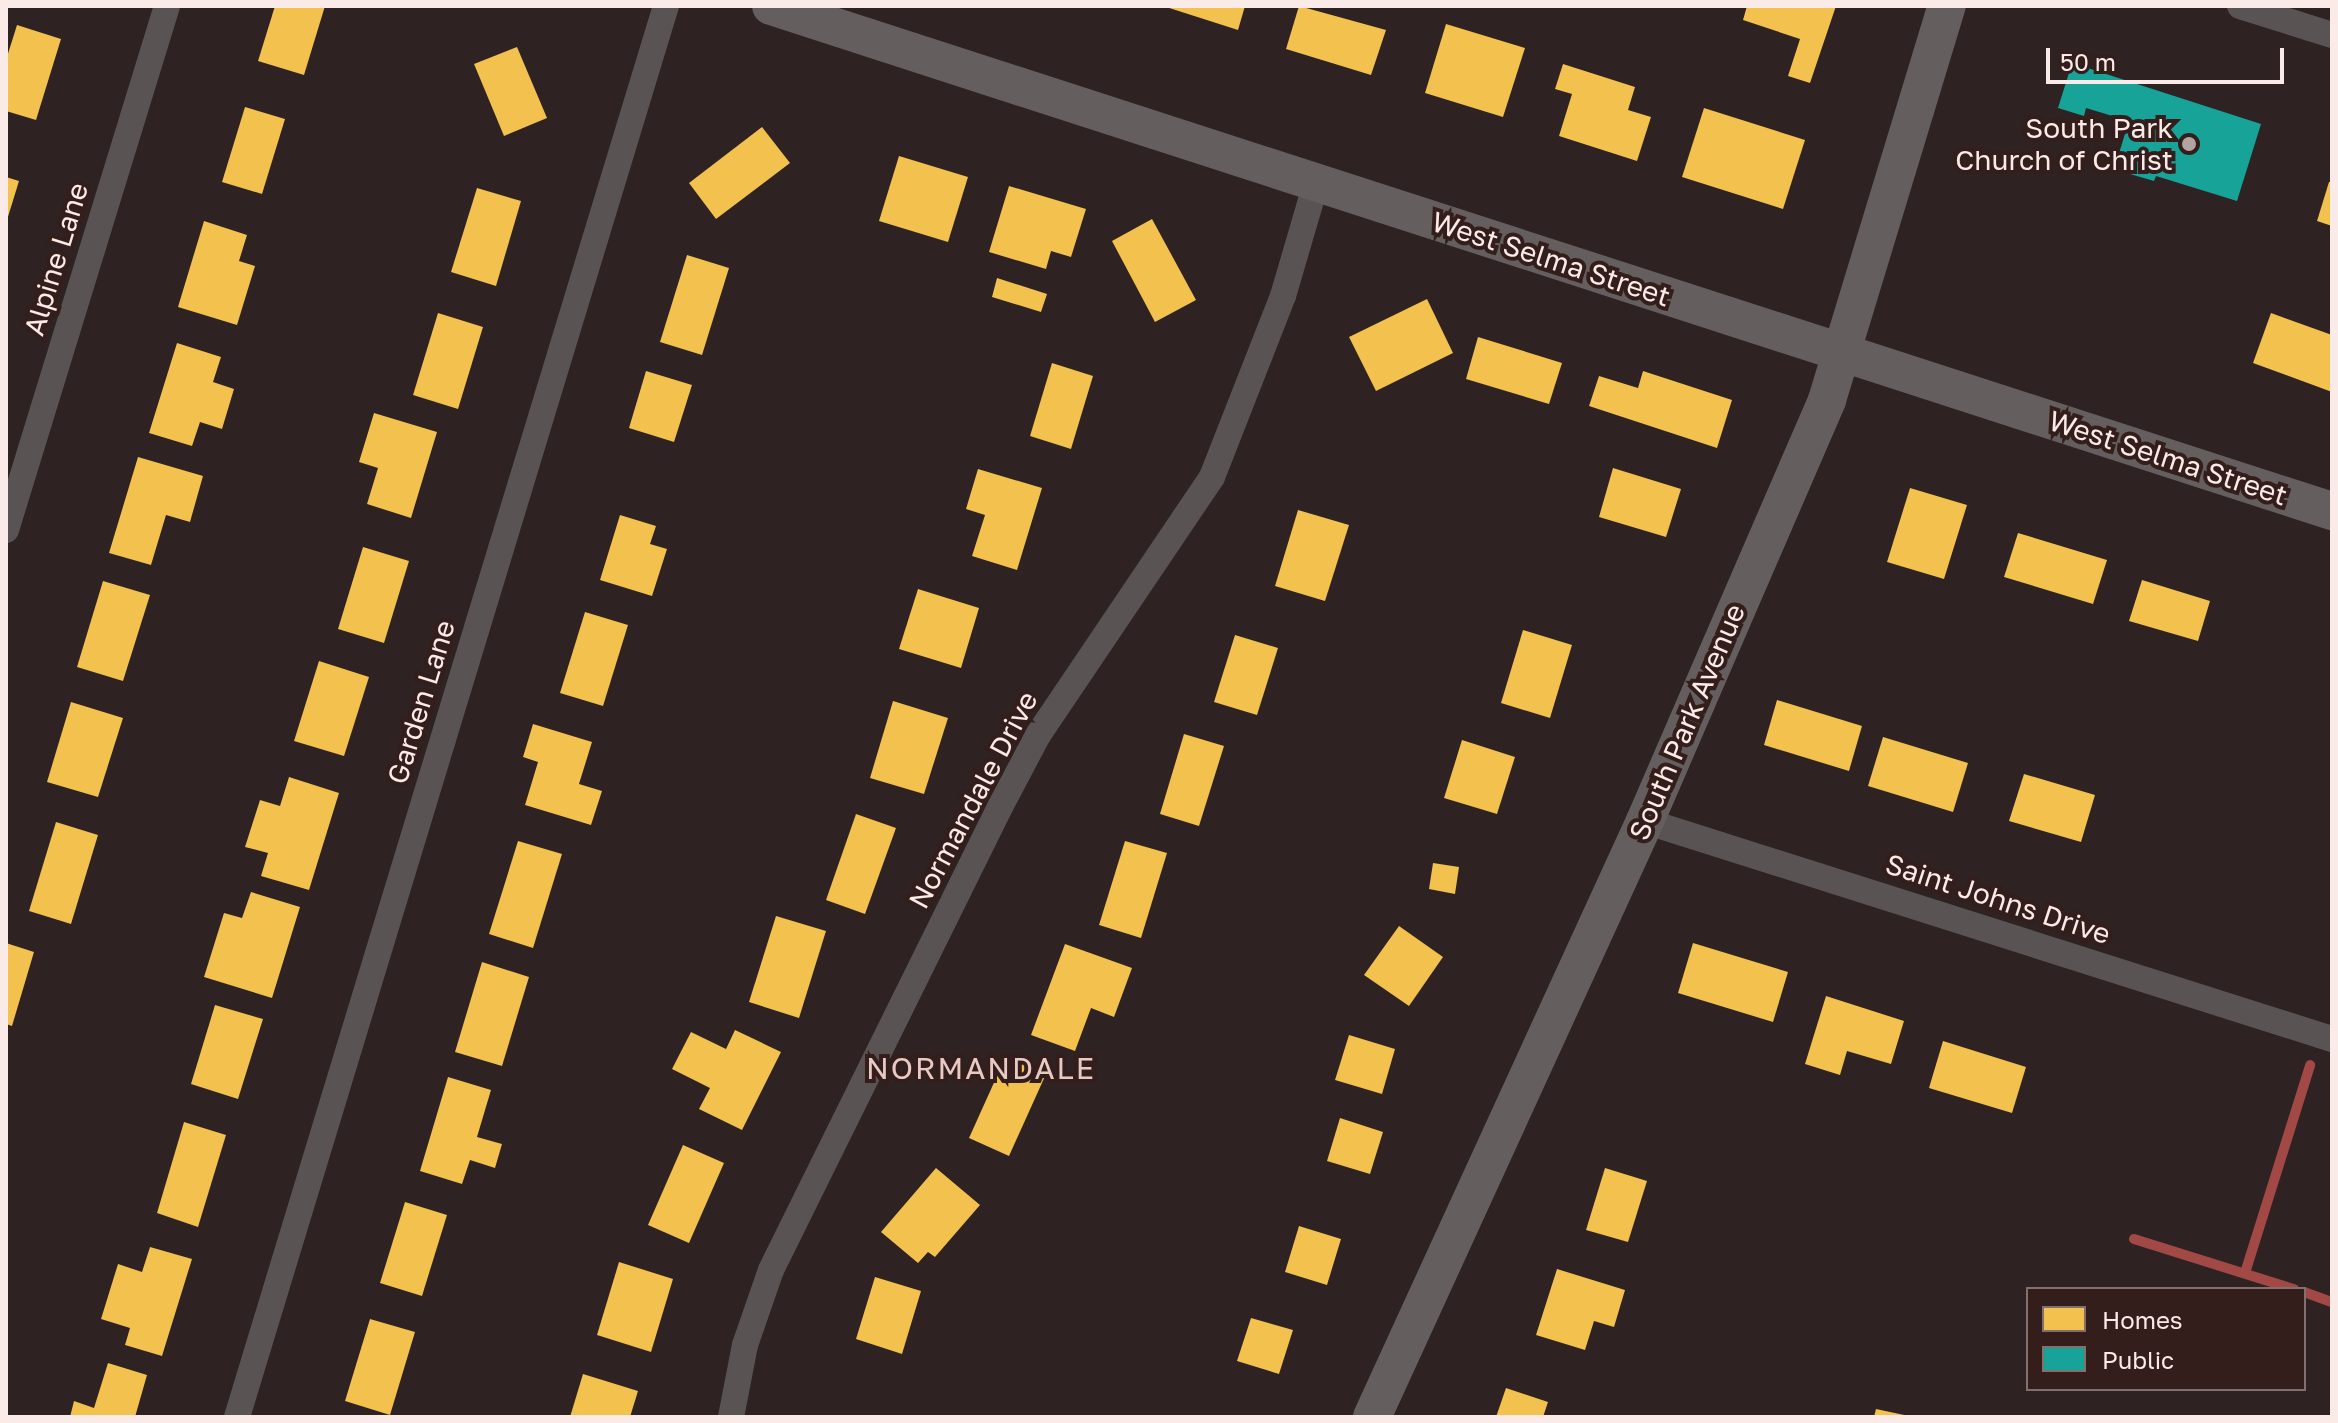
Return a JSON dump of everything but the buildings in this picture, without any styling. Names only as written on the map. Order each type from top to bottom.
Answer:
[{"type":"street","name":"Alpine Lane","points":[[6,530],[167,6]]},
{"type":"street","name":"Garden Lane","points":[[237,1417],[666,6]]},
{"type":"street","name":"West Selma Street","points":[[771,6],[2332,511]]},
{"type":"street","name":"South Park Avenue","points":[[1372,1417],[1645,821],[1843,353],[1947,6]]},
{"type":"street","points":[[2240,6],[2332,35]]},
{"type":"street","name":"Normandale Drive","points":[[731,1417],[745,1345],[771,1270],[1000,807],[1038,735],[1212,477],[1272,326],[1316,183]]},
{"type":"street","name":"Saint Johns Drive","points":[[1645,821],[2332,1039]]},
{"type":"waterway","points":[[2245,1273],[2310,1065]]},
{"type":"waterway","points":[[2134,1239],[2288,1287]]},
{"type":"waterway","points":[[2306,1293],[2332,1302]]},
{"type":"place","name":"South Park Church of Christ","points":[[2189,144]]},
{"type":"district","name":"NORMANDALE","points":[[981,1068]]}]
